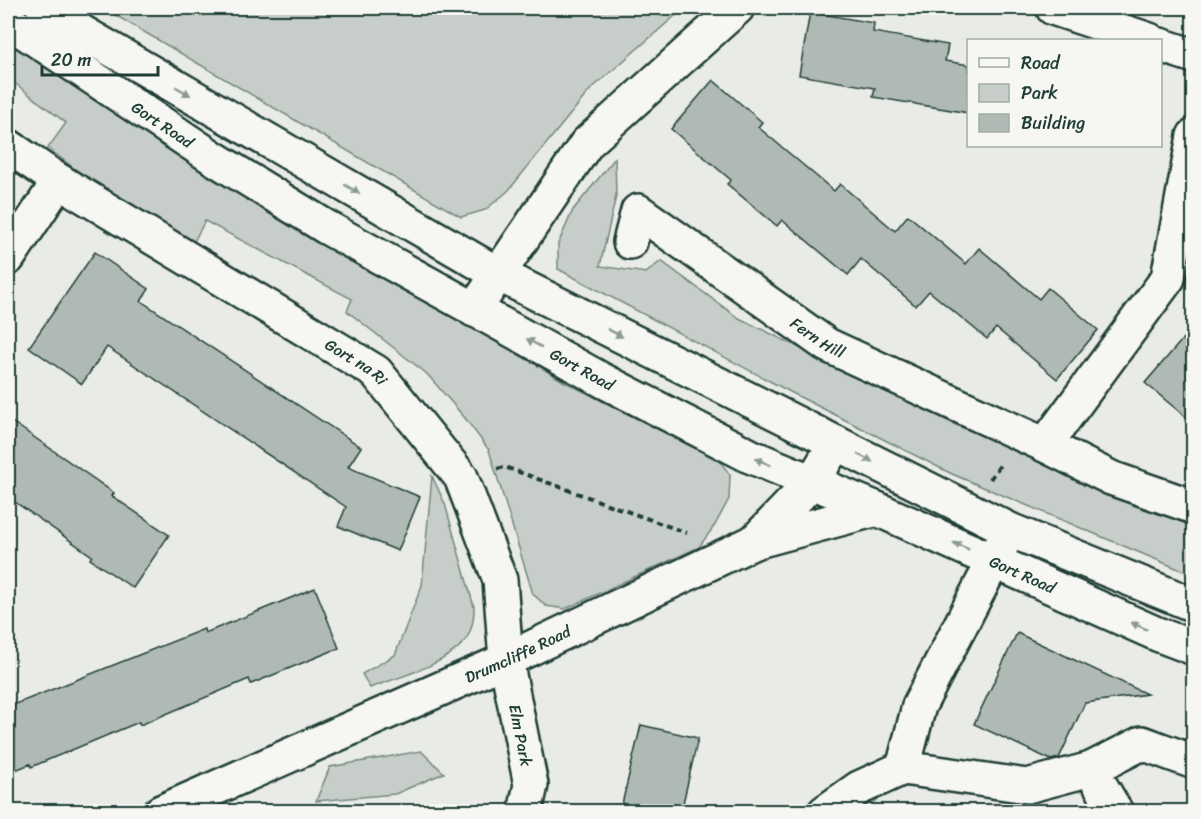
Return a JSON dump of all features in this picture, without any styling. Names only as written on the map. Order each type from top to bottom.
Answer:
[{"type":"street","points":[[43,8],[498,274],[1010,530],[1194,605]]},
{"type":"street","points":[[474,309],[587,143],[737,8]]},
{"type":"street","points":[[1053,8],[1146,39]]},
{"type":"street","name":"Gort Road","points":[[8,21],[212,157],[326,227],[604,381],[750,456],[877,509],[1156,634],[1194,648]]},
{"type":"street","points":[[1162,45],[1194,56]]},
{"type":"street","points":[[1034,440],[1168,278],[1194,136]]},
{"type":"street","name":"Gort na Ri","points":[[8,146],[59,181],[376,372],[461,477],[500,580],[506,660]]},
{"type":"street","points":[[8,258],[59,181]]},
{"type":"street","name":"Fern Hill","points":[[630,242],[638,211],[827,345],[1111,478],[1194,507]]},
{"type":"street","points":[[754,542],[812,482],[836,443]]},
{"type":"street","name":"Drumcliffe Road","points":[[161,812],[506,660],[754,542],[877,509]]},
{"type":"street","points":[[903,768],[919,706],[1010,530]]},
{"type":"street","name":"Elm Park","points":[[506,660],[531,785],[525,812]]},
{"type":"street","points":[[825,812],[859,788],[903,768],[1026,786],[1091,769],[1142,743],[1194,762]]},
{"type":"street","points":[[1091,769],[1116,812]]},
{"type":"path","points":[[970,510],[994,473],[1034,440]]},
{"type":"path","points":[[461,477],[505,467],[712,542],[721,557]]},
{"type":"green space","points":[[103,8],[684,8],[590,90],[508,191],[485,210],[461,217]]},
{"type":"green space","points":[[8,42],[563,381],[719,460],[730,475],[729,499],[715,525],[699,547],[565,609],[546,606],[533,594],[489,450],[427,374],[347,311],[352,299],[205,221],[192,245],[119,203],[48,148],[66,123],[8,78]]},
{"type":"green space","points":[[615,158],[616,196],[600,266],[646,273],[661,261],[737,317],[956,425],[1193,522],[1193,575],[952,474],[796,395],[558,269],[558,244],[573,210]]},
{"type":"green space","points":[[432,476],[445,504],[474,607],[472,626],[463,643],[444,658],[420,670],[370,688],[362,674],[395,655],[422,585]]},
{"type":"green space","points":[[421,751],[444,773],[395,794],[316,801],[330,767]]},
{"type":"building","points":[[810,12],[874,23],[873,32],[948,45],[945,61],[967,65],[967,113],[873,97],[875,88],[799,75]]},
{"type":"building","points":[[713,80],[762,122],[758,127],[834,191],[840,184],[895,231],[908,215],[966,264],[979,248],[1039,299],[1048,288],[1098,330],[1057,379],[996,328],[987,339],[929,291],[916,306],[861,259],[848,275],[782,220],[777,226],[727,184],[731,180],[671,129]]},
{"type":"building","points":[[95,252],[149,289],[141,301],[361,447],[348,467],[420,497],[398,551],[338,526],[346,507],[107,347],[82,384],[29,347]]},
{"type":"building","points":[[1194,326],[1194,424],[1145,383]]},
{"type":"building","points":[[8,419],[114,493],[112,496],[169,535],[133,588],[90,559],[92,556],[8,497]]},
{"type":"building","points":[[315,588],[339,648],[251,684],[249,679],[140,725],[139,722],[31,767],[30,764],[8,773],[8,707],[204,629],[205,633]]},
{"type":"building","points":[[1017,633],[1147,694],[1085,703],[1059,758],[1051,760],[974,724]]},
{"type":"building","points":[[641,725],[698,738],[681,812],[620,812]]}]
